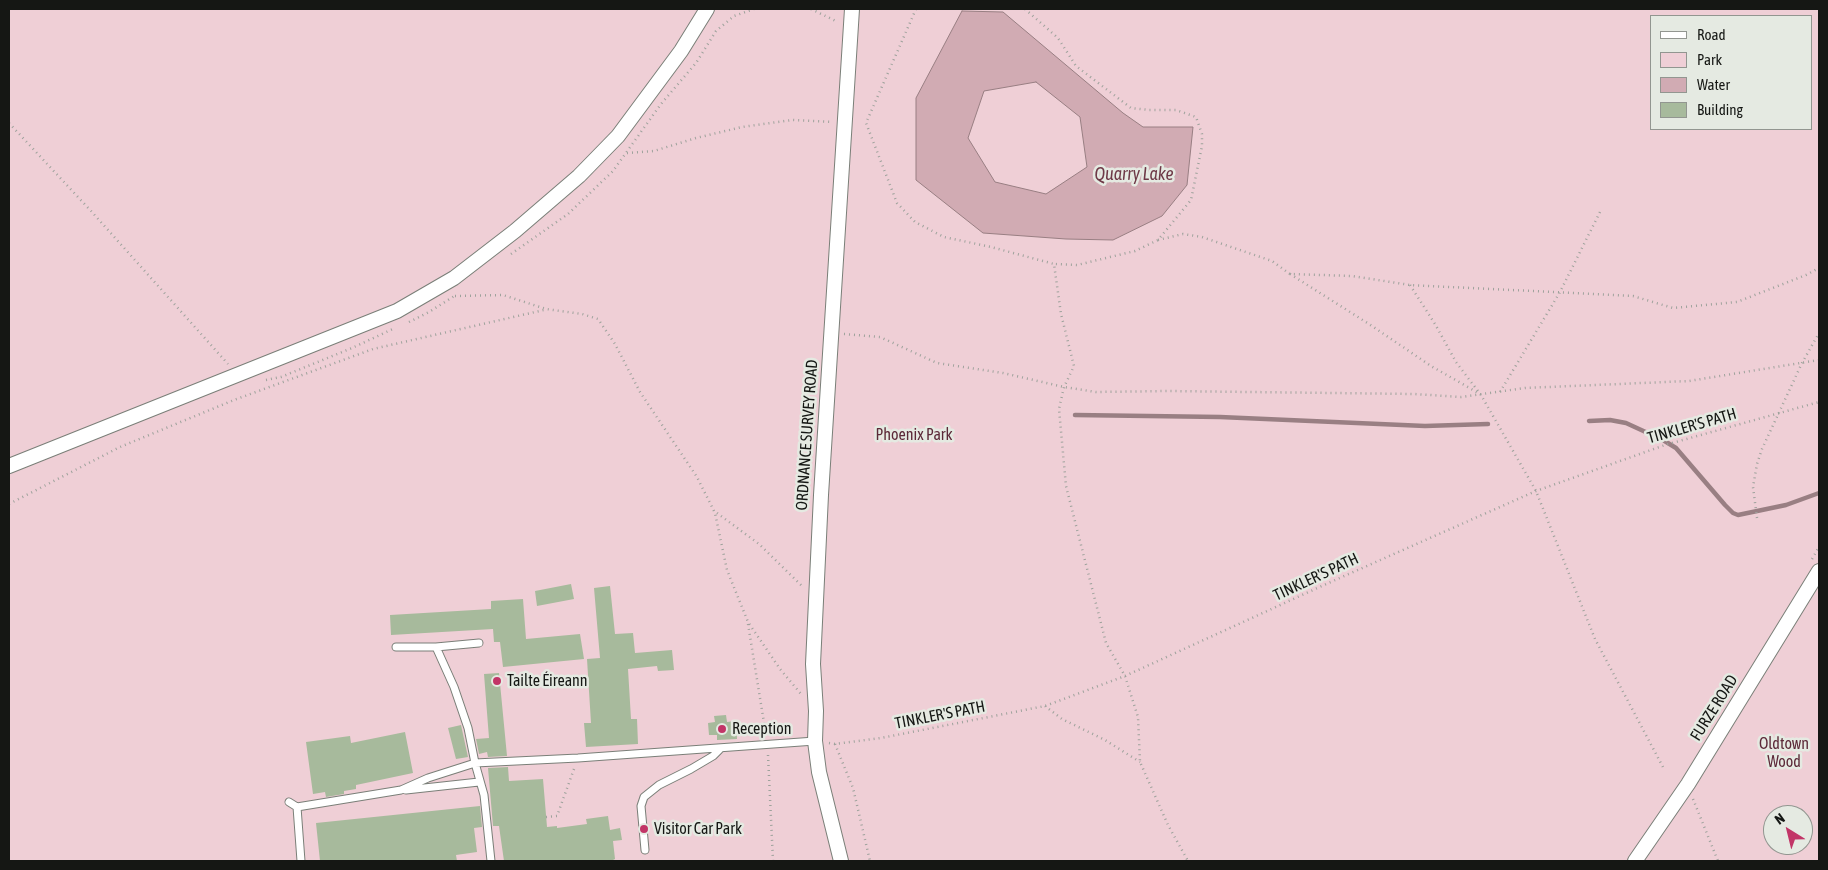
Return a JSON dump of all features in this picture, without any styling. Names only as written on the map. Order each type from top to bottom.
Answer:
[{"type":"street","points":[[9,466],[397,311],[454,278],[515,231],[579,176],[618,136],[681,51],[707,9]]},
{"type":"street","name":"ORDNANCE SURVEY ROAD","points":[[841,861],[819,772],[815,741],[816,710],[813,664],[815,599],[852,9]]},
{"type":"street","name":"FURZE ROAD","points":[[1636,861],[1688,784],[1819,571]]},
{"type":"lane","points":[[396,647],[436,647],[479,643]]},
{"type":"lane","points":[[436,647],[454,687],[468,728],[479,782],[484,795],[491,861]]},
{"type":"lane","points":[[401,790],[428,778],[475,763],[578,758],[815,741]]},
{"type":"lane","points":[[645,850],[641,806],[644,797],[659,785],[713,756],[720,748]]},
{"type":"lane","points":[[290,802],[297,807],[401,790],[479,782]]},
{"type":"lane","points":[[297,807],[301,861]]},
{"type":"path","points":[[509,255],[568,214],[613,171],[661,104],[696,63],[716,31],[734,16],[754,9]]},
{"type":"path","points":[[811,9],[827,15],[850,29]]},
{"type":"path","points":[[916,9],[866,124],[897,204],[915,222],[944,237],[1054,264],[1076,265],[1135,251],[1158,240],[1184,234],[1202,237],[1272,261],[1431,366],[1481,395]]},
{"type":"path","points":[[1025,9],[1058,38],[1076,66],[1131,108],[1176,110],[1196,117],[1202,134],[1202,146],[1190,200],[1158,240]]},
{"type":"path","points":[[627,153],[654,151],[696,138],[750,126],[792,120],[845,123]]},
{"type":"path","points":[[9,123],[91,211],[238,375]]},
{"type":"path","points":[[1500,392],[1560,292],[1600,212]]},
{"type":"path","points":[[1054,264],[1061,314],[1074,366],[1064,387],[1059,409],[1066,486],[1106,643],[1125,676],[1138,717],[1140,762],[1168,825],[1188,861]]},
{"type":"path","points":[[1290,274],[1352,276],[1410,284],[1633,296],[1673,308],[1737,302],[1819,268]]},
{"type":"path","points":[[1410,284],[1456,362],[1481,395],[1536,491],[1595,639],[1664,768]]},
{"type":"path","points":[[404,324],[429,312],[462,290]]},
{"type":"path","points":[[454,296],[503,295],[546,309],[582,314],[598,319],[615,344],[640,392],[696,477],[715,512],[727,570],[748,622],[780,669],[816,710]]},
{"type":"path","points":[[9,504],[120,448],[234,400],[373,349],[546,309]]},
{"type":"path","points":[[262,380],[281,377],[395,328]]},
{"type":"path","points":[[832,333],[880,337],[937,363],[1003,373],[1064,387],[1096,392],[1414,394],[1461,397],[1525,388],[1689,381],[1819,360]]},
{"type":"path","points":[[1758,518],[1753,487],[1757,464],[1762,449],[1802,363],[1819,333]]},
{"type":"path","name":"TINKLER'S PATH","points":[[815,741],[835,744],[890,736],[1045,706],[1125,676],[1536,491],[1665,445],[1819,402]]},
{"type":"path","points":[[715,512],[759,544],[815,599]]},
{"type":"path","points":[[1045,706],[1062,719],[1105,740],[1140,762]]},
{"type":"path","points":[[835,744],[852,788],[870,861]]},
{"type":"path","points":[[546,817],[557,816],[578,758]]},
{"type":"path","points":[[1688,784],[1718,861]]},
{"type":"green space","name":"Phoenix Park","points":[[9,9],[1819,9],[1819,861],[9,861]]},
{"type":"water","name":"Quarry Lake","points":[[962,11],[1003,12],[1123,113],[1143,127],[1193,127],[1187,185],[1162,216],[1113,240],[1066,239],[983,233],[916,180],[916,98]],"holes":[[[1036,82],[1080,117],[1087,167],[1046,194],[995,182],[968,138],[984,91]]]},
{"type":"building","points":[[571,584],[574,599],[537,606],[535,591]]},
{"type":"building","points":[[610,586],[615,634],[633,633],[635,653],[672,650],[674,670],[658,671],[657,666],[628,669],[631,719],[637,719],[638,744],[586,747],[584,723],[591,723],[587,659],[600,658],[594,588]]},
{"type":"building","points":[[523,599],[526,639],[580,634],[584,659],[503,667],[500,642],[494,642],[493,629],[391,635],[390,615],[491,609],[491,601]]},
{"type":"building","points":[[499,673],[507,756],[488,757],[487,752],[479,754],[476,739],[489,738],[484,674]]},
{"type":"building","name":"Reception","points":[[726,715],[727,722],[736,721],[737,739],[717,740],[717,735],[709,735],[708,723],[715,722],[714,716]]},
{"type":"building","points":[[461,725],[468,757],[456,759],[448,728]]},
{"type":"building","points":[[405,732],[413,773],[356,785],[356,789],[344,791],[344,794],[326,797],[325,792],[313,794],[306,742],[350,736],[351,743]]},
{"type":"building","points":[[508,767],[509,781],[543,779],[547,827],[557,826],[557,828],[587,824],[586,819],[608,816],[610,830],[620,828],[622,840],[613,841],[615,859],[611,861],[504,861],[499,826],[493,826],[488,768]]},
{"type":"building","points":[[480,806],[482,827],[474,828],[477,852],[456,855],[457,861],[320,861],[316,823]]},
{"type":"waterway","points":[[1075,415],[1220,417],[1425,426],[1488,424]]},
{"type":"waterway","points":[[1589,421],[1610,420],[1626,423],[1676,448],[1725,505],[1738,515],[1786,505],[1819,493]]},
{"type":"place","name":"Tailte Éireann","points":[[497,681]]},
{"type":"place","name":"Reception","points":[[722,729]]},
{"type":"place","name":"Visitor Car Park","points":[[644,829]]},
{"type":"park label","name":"Oldtown Wood","points":[[1784,753]]}]
